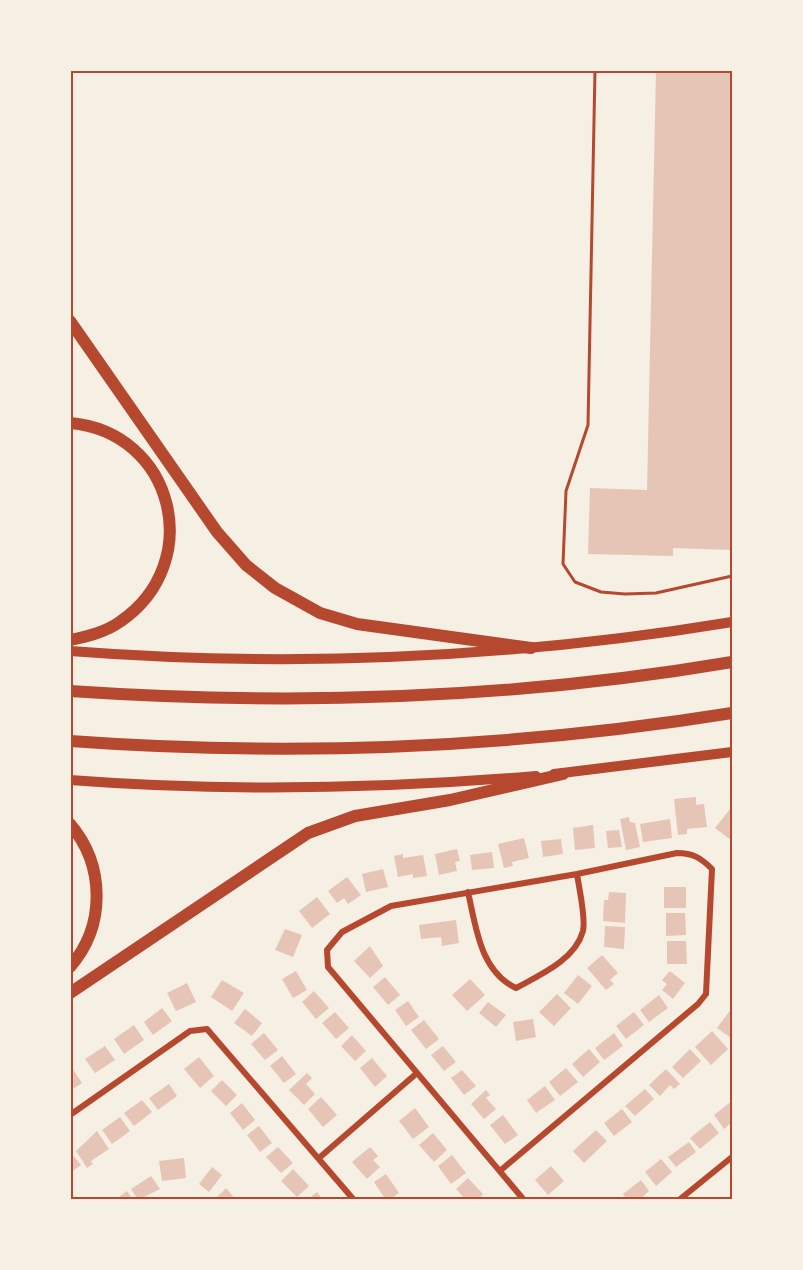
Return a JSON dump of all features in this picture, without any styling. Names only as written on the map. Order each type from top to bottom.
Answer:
[{"type":"highway","points":[[70,321],[216,531],[246,565],[275,588],[320,613],[357,624],[531,648]]},
{"type":"highway","points":[[70,423],[109,432],[144,457],[164,494],[170,531],[164,567],[151,591],[140,604],[113,626],[70,640]]},
{"type":"highway","points":[[70,651],[186,658],[302,659],[414,656],[531,648],[732,622]]},
{"type":"highway","points":[[70,691],[184,697],[397,696],[561,684],[732,662]]},
{"type":"highway","points":[[70,741],[265,749],[417,746],[586,732],[732,712]]},
{"type":"highway","points":[[70,780],[292,788],[440,783],[563,774],[732,752]]},
{"type":"highway","points":[[70,993],[308,833],[369,813],[450,800],[563,774]]},
{"type":"highway","points":[[70,824],[80,836],[90,858],[97,891],[93,929],[82,952],[70,967]]},
{"type":"street","points":[[501,1170],[698,1004],[706,994],[712,869],[691,853],[676,853],[577,874],[391,906],[342,932],[327,950],[328,966],[524,1200]]},
{"type":"street","points":[[468,892],[482,953],[500,980],[516,988],[550,970],[574,948],[583,930],[577,874]]},
{"type":"street","points":[[70,1115],[190,1031],[207,1029],[354,1200]]},
{"type":"street","points":[[319,1158],[417,1073]]},
{"type":"street","points":[[679,1200],[732,1157]]},
{"type":"lane","points":[[595,70],[588,425],[566,491],[563,564],[575,582],[601,592],[625,594],[656,593],[732,576]]},
{"type":"building","points":[[656,70],[732,70],[732,550],[673,548],[673,556],[588,554],[590,488],[647,490]]},
{"type":"building","points":[[696,797],[696,805],[704,804],[707,827],[687,829],[687,834],[678,835],[674,799]]},
{"type":"building","points":[[730,809],[732,810],[732,841],[715,828]]},
{"type":"building","points":[[629,817],[630,822],[635,823],[640,847],[626,850],[620,819]]},
{"type":"building","points":[[670,819],[672,838],[643,842],[640,824]]},
{"type":"building","points":[[593,825],[595,848],[575,850],[573,828]]},
{"type":"building","points":[[619,830],[622,847],[608,848],[606,831]]},
{"type":"building","points":[[524,838],[529,858],[512,862],[513,866],[504,868],[498,844]]},
{"type":"building","points":[[561,839],[563,854],[543,857],[541,841]]},
{"type":"building","points":[[457,849],[460,861],[455,862],[457,871],[439,875],[435,854]]},
{"type":"building","points":[[492,852],[494,868],[472,870],[470,855]]},
{"type":"building","points":[[403,854],[403,858],[423,855],[427,876],[413,878],[413,874],[398,877],[394,856]]},
{"type":"building","points":[[383,869],[388,887],[366,892],[362,874]]},
{"type":"building","points":[[347,877],[361,895],[348,904],[344,898],[337,903],[328,891]]},
{"type":"building","points":[[664,887],[686,887],[686,908],[664,908]]},
{"type":"building","points":[[609,892],[626,893],[625,923],[603,921],[604,900],[608,900]]},
{"type":"building","points":[[317,897],[330,914],[312,928],[299,911]]},
{"type":"building","points":[[666,913],[685,913],[686,935],[666,936]]},
{"type":"building","points":[[456,920],[459,943],[442,946],[441,937],[421,939],[419,925]]},
{"type":"building","points":[[605,926],[625,927],[624,949],[604,947]]},
{"type":"building","points":[[285,929],[302,935],[293,957],[275,950]]},
{"type":"building","points":[[667,941],[686,941],[687,964],[667,964]]},
{"type":"building","points":[[370,946],[383,966],[370,978],[354,961]]},
{"type":"building","points":[[602,955],[618,973],[610,980],[614,984],[606,990],[587,968]]},
{"type":"building","points":[[296,971],[307,990],[293,998],[282,979]]},
{"type":"building","points":[[670,971],[685,983],[673,999],[662,990],[667,984],[662,980]]},
{"type":"building","points":[[578,975],[592,986],[578,1004],[564,993]]},
{"type":"building","points":[[385,977],[400,995],[388,1005],[373,987]]},
{"type":"building","points":[[470,979],[485,995],[467,1011],[452,995]]},
{"type":"building","points":[[222,980],[244,993],[232,1011],[211,997]]},
{"type":"building","points":[[187,983],[196,1002],[176,1011],[167,993]]},
{"type":"building","points":[[314,991],[329,1008],[316,1019],[302,1002]]},
{"type":"building","points":[[557,994],[571,1008],[554,1026],[539,1012]]},
{"type":"building","points":[[659,995],[668,1008],[649,1022],[640,1010]]},
{"type":"building","points":[[408,1001],[419,1017],[406,1026],[395,1010]]},
{"type":"building","points":[[488,1002],[506,1015],[496,1027],[479,1013]]},
{"type":"building","points":[[162,1008],[172,1021],[153,1035],[144,1022]]},
{"type":"building","points":[[732,1008],[732,1036],[731,1038],[717,1028]]},
{"type":"building","points":[[245,1009],[262,1023],[252,1036],[234,1023]]},
{"type":"building","points":[[335,1012],[349,1028],[336,1039],[322,1023]]},
{"type":"building","points":[[634,1012],[644,1025],[626,1039],[616,1026]]},
{"type":"building","points":[[533,1019],[536,1037],[516,1041],[513,1022]]},
{"type":"building","points":[[424,1020],[439,1039],[426,1049],[411,1030]]},
{"type":"building","points":[[134,1025],[144,1040],[124,1054],[114,1039]]},
{"type":"building","points":[[712,1031],[728,1049],[711,1065],[695,1047]]},
{"type":"building","points":[[264,1033],[278,1050],[265,1060],[251,1044]]},
{"type":"building","points":[[614,1033],[623,1046],[604,1060],[595,1048]]},
{"type":"building","points":[[352,1035],[366,1051],[355,1061],[341,1046]]},
{"type":"building","points":[[105,1046],[115,1060],[95,1073],[85,1059]]},
{"type":"building","points":[[443,1046],[456,1062],[444,1071],[431,1055]]},
{"type":"building","points":[[589,1049],[600,1062],[583,1077],[572,1064]]},
{"type":"building","points":[[690,1049],[701,1061],[683,1078],[672,1067]]},
{"type":"building","points":[[282,1056],[296,1074],[284,1083],[270,1066]]},
{"type":"building","points":[[199,1057],[214,1076],[200,1088],[184,1069]]},
{"type":"building","points":[[372,1058],[387,1076],[375,1087],[360,1068]]},
{"type":"building","points":[[72,1068],[82,1083],[70,1091],[70,1069]]},
{"type":"building","points":[[566,1068],[578,1082],[560,1096],[549,1082]]},
{"type":"building","points":[[666,1069],[680,1084],[674,1089],[670,1085],[660,1096],[649,1085]]},
{"type":"building","points":[[462,1070],[476,1086],[464,1095],[451,1078]]},
{"type":"building","points":[[307,1073],[312,1078],[306,1084],[315,1094],[304,1105],[289,1090]]},
{"type":"building","points":[[222,1080],[237,1095],[226,1106],[211,1091]]},
{"type":"building","points":[[169,1084],[177,1096],[158,1110],[149,1098]]},
{"type":"building","points":[[545,1086],[555,1100],[536,1113],[527,1100]]},
{"type":"building","points":[[645,1089],[654,1099],[635,1116],[625,1106]]},
{"type":"building","points":[[486,1090],[490,1095],[486,1098],[496,1109],[484,1119],[471,1104]]},
{"type":"building","points":[[321,1097],[337,1115],[323,1127],[308,1109]]},
{"type":"building","points":[[142,1100],[152,1112],[134,1126],[124,1113]]},
{"type":"building","points":[[732,1101],[732,1122],[724,1129],[714,1115]]},
{"type":"building","points":[[242,1103],[255,1120],[243,1130],[230,1113]]},
{"type":"building","points":[[415,1108],[429,1127],[413,1139],[399,1121]]},
{"type":"building","points":[[622,1109],[632,1122],[614,1136],[604,1123]]},
{"type":"building","points":[[503,1115],[518,1135],[505,1144],[490,1125]]},
{"type":"building","points":[[120,1117],[130,1131],[112,1144],[102,1130]]},
{"type":"building","points":[[710,1122],[719,1133],[700,1149],[690,1138]]},
{"type":"building","points":[[259,1126],[272,1143],[260,1152],[247,1135]]},
{"type":"building","points":[[596,1130],[607,1141],[584,1163],[573,1151]]},
{"type":"building","points":[[97,1131],[109,1149],[91,1161],[93,1164],[87,1168],[76,1151]]},
{"type":"building","points":[[433,1133],[447,1150],[434,1162],[419,1145]]},
{"type":"building","points":[[689,1142],[696,1152],[676,1167],[668,1157]]},
{"type":"building","points":[[278,1147],[293,1163],[281,1173],[266,1157]]},
{"type":"building","points":[[370,1147],[378,1156],[373,1160],[380,1167],[367,1179],[352,1162]]},
{"type":"building","points":[[70,1152],[81,1165],[70,1173]]},
{"type":"building","points":[[452,1155],[466,1173],[451,1184],[438,1166]]},
{"type":"building","points":[[184,1158],[186,1178],[162,1181],[159,1161]]},
{"type":"building","points":[[661,1159],[672,1172],[656,1186],[645,1172]]},
{"type":"building","points":[[551,1166],[564,1181],[548,1195],[535,1180]]},
{"type":"building","points":[[212,1167],[222,1175],[209,1192],[199,1184]]},
{"type":"building","points":[[293,1169],[309,1186],[297,1197],[281,1181]]},
{"type":"building","points":[[386,1174],[399,1193],[389,1200],[386,1200],[374,1182]]},
{"type":"building","points":[[151,1176],[160,1189],[138,1200],[131,1189]]},
{"type":"building","points":[[468,1178],[483,1194],[478,1200],[466,1200],[456,1189]]},
{"type":"building","points":[[641,1180],[649,1191],[639,1200],[627,1200],[623,1194]]},
{"type":"building","points":[[226,1188],[236,1200],[214,1200]]},
{"type":"building","points":[[127,1191],[133,1200],[115,1200]]},
{"type":"building","points":[[317,1192],[323,1200],[307,1200]]}]
